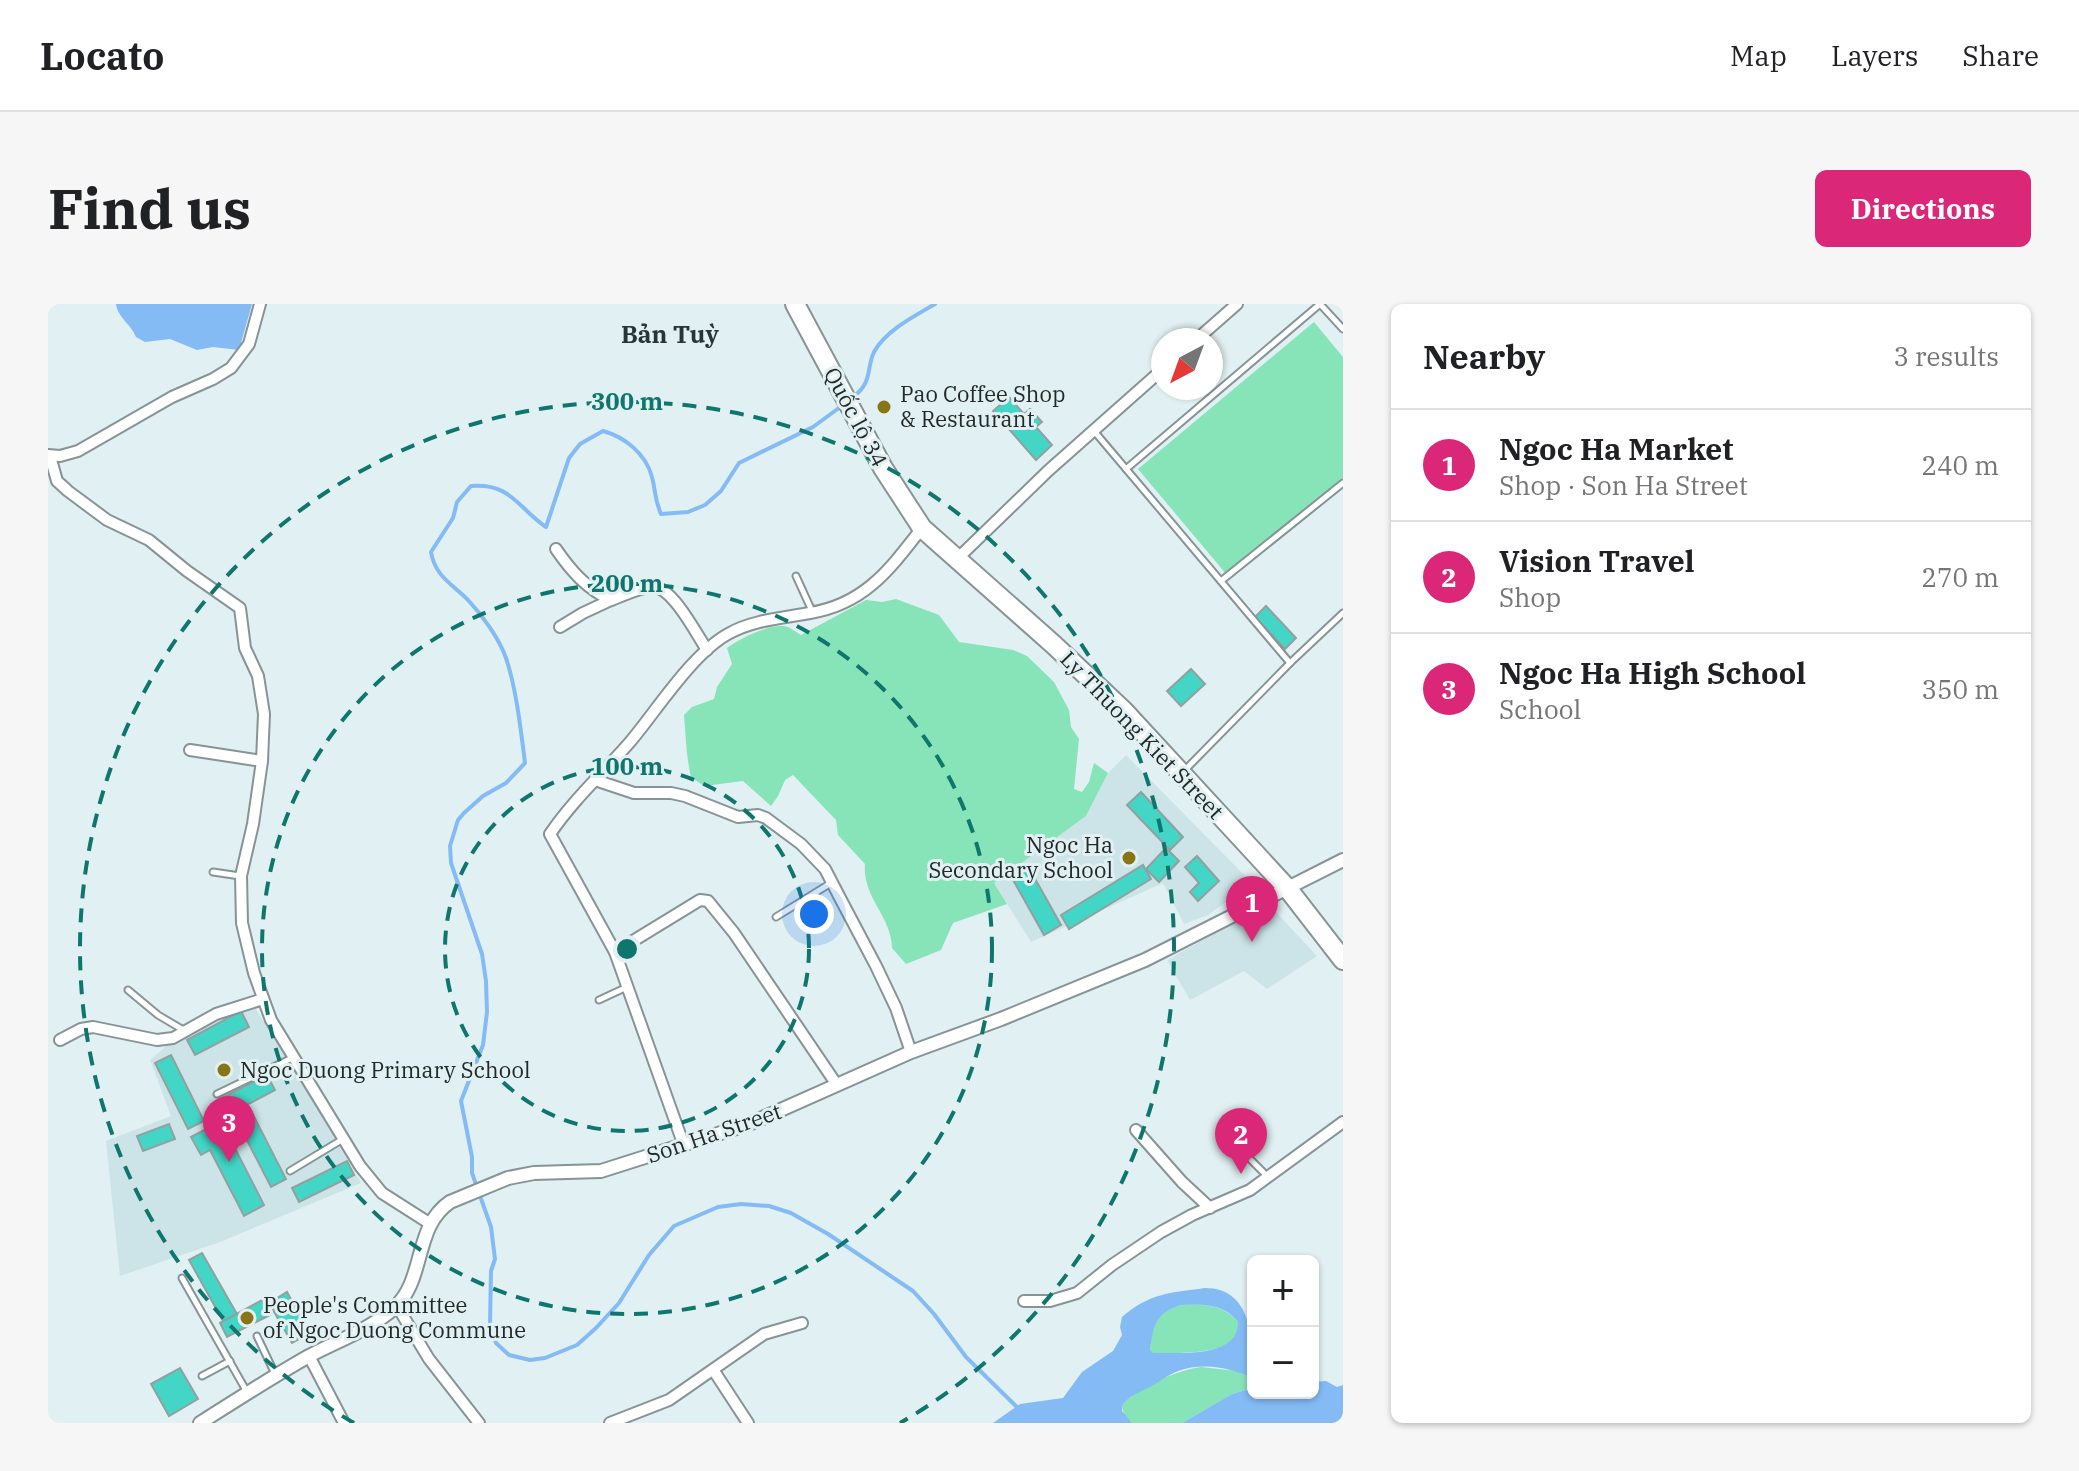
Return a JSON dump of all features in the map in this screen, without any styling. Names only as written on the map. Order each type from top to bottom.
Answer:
[{"type":"highway","name":"Quốc lộ 34","points":[[795,304],[895,489],[922,528]]},
{"type":"highway","name":"Ly Thuong Kiet Street","points":[[922,528],[1083,671],[1288,889],[1343,960]]},
{"type":"street","points":[[260,304],[249,344],[231,368],[172,397],[78,451],[49,455],[52,470],[63,487],[107,520],[149,540],[240,608],[245,648],[262,692],[265,738],[253,824],[241,876],[242,923],[263,999],[271,1020],[360,1166],[382,1193],[429,1223]]},
{"type":"street","points":[[1210,328],[1237,304]]},
{"type":"street","points":[[956,560],[1049,470],[1151,380]]},
{"type":"street","points":[[683,1143],[615,952],[550,834],[720,638],[740,628],[841,605],[867,590],[887,572],[922,528]]},
{"type":"street","points":[[556,549],[569,568],[591,590],[611,600]]},
{"type":"street","points":[[560,627],[611,600],[649,587],[662,588],[673,599],[707,650]]},
{"type":"street","points":[[190,750],[262,761]]},
{"type":"street","points":[[595,780],[634,793],[685,796],[738,817],[758,815],[766,818],[815,858],[832,882],[883,980],[911,1052]]},
{"type":"street","name":"Son Ha Street","points":[[397,1306],[411,1282],[429,1223],[450,1202],[496,1182],[534,1173],[601,1171],[749,1124],[911,1052],[1145,960],[1343,860]]},
{"type":"street","points":[[615,952],[700,900],[708,901],[734,933],[837,1085]]},
{"type":"street","points":[[60,1040],[81,1029],[93,1027],[157,1040],[173,1038],[216,1014],[263,999]]},
{"type":"street","points":[[1024,1301],[1050,1301],[1077,1293],[1151,1239],[1268,1178],[1343,1122]]},
{"type":"street","points":[[1136,1130],[1182,1182],[1210,1208]]},
{"type":"street","points":[[200,1423],[247,1392],[397,1306],[429,1359],[479,1423]]},
{"type":"street","points":[[610,1423],[669,1400],[764,1334],[802,1323]]},
{"type":"street","points":[[309,1356],[344,1423]]},
{"type":"street","points":[[714,1371],[748,1423]]},
{"type":"lane","points":[[1126,469],[1320,304],[1343,329]]},
{"type":"lane","points":[[1094,430],[1290,663]]},
{"type":"lane","points":[[1221,581],[1343,483]]},
{"type":"lane","points":[[796,576],[813,613]]},
{"type":"lane","points":[[1181,773],[1343,613]]},
{"type":"lane","points":[[213,872],[241,876]]},
{"type":"lane","points":[[776,917],[832,882]]},
{"type":"lane","points":[[599,1000],[628,987]]},
{"type":"lane","points":[[128,990],[158,1015],[186,1031]]},
{"type":"lane","points":[[217,1094],[294,1057]]},
{"type":"lane","points":[[1226,1135],[1268,1178]]},
{"type":"lane","points":[[290,1171],[343,1139]]},
{"type":"lane","points":[[182,1278],[247,1392]]},
{"type":"lane","points":[[257,1336],[276,1375]]},
{"type":"lane","points":[[202,1376],[230,1361]]},
{"type":"shaded area","name":"Ngoc Ha Secondary School","points":[[1126,755],[1252,883],[1208,915],[1184,924],[1163,883],[1031,942],[994,883],[1086,816],[1108,773]]},
{"type":"shaded area","points":[[1275,911],[1317,956],[1267,989],[1244,971],[1190,1000],[1167,960],[1227,927]]},
{"type":"shaded area","points":[[252,1003],[361,1183],[220,1242],[120,1276],[106,1141],[171,1116],[150,1060],[171,1042]]},
{"type":"green space","points":[[1314,322],[1343,357],[1343,478],[1227,575],[1138,469]]},
{"type":"green space","points":[[896,599],[939,615],[959,642],[1013,650],[1027,656],[1054,682],[1069,710],[1071,727],[1079,739],[1074,789],[1082,792],[1089,782],[1094,763],[1108,773],[1086,816],[994,883],[1007,904],[953,923],[941,950],[906,964],[892,948],[887,926],[868,887],[865,864],[838,835],[836,820],[793,775],[785,780],[771,806],[743,781],[704,786],[691,777],[684,715],[692,707],[714,699],[717,687],[732,664],[727,648],[740,640],[776,626],[790,628],[801,635],[866,600],[882,602]]},
{"type":"green space","points":[[1181,1305],[1205,1305],[1226,1312],[1238,1322],[1235,1338],[1219,1348],[1153,1354],[1150,1351],[1156,1322],[1165,1312]]},
{"type":"green space","points":[[1201,1367],[1237,1371],[1247,1376],[1247,1390],[1232,1394],[1182,1423],[1132,1423],[1126,1417],[1123,1404],[1139,1391]]},
{"type":"water","points":[[116,304],[252,304],[239,350],[213,347],[197,350],[170,339],[145,342],[136,337]]},
{"type":"water","points":[[1205,1288],[1221,1290],[1233,1297],[1247,1320],[1247,1376],[1217,1367],[1178,1371],[1123,1404],[1122,1411],[1132,1423],[993,1423],[1020,1404],[1063,1398],[1082,1372],[1113,1351],[1122,1335],[1122,1317],[1142,1303],[1170,1293]],"holes":[[[1181,1305],[1220,1308],[1238,1322],[1236,1334],[1229,1342],[1218,1348],[1191,1353],[1153,1353],[1150,1350],[1157,1322],[1165,1312]]]},
{"type":"water","points":[[1326,1381],[1337,1387],[1343,1385],[1343,1423],[1182,1423],[1232,1394],[1247,1390],[1247,1399],[1319,1399],[1319,1382]]},
{"type":"building","points":[[1009,397],[1024,414],[1030,409],[1042,422],[1036,427],[1052,445],[1036,460],[993,411]]},
{"type":"building","points":[[1266,606],[1296,638],[1285,649],[1255,617]]},
{"type":"building","points":[[1191,669],[1205,684],[1181,706],[1167,691]]},
{"type":"building","points":[[1141,792],[1183,837],[1170,850],[1127,805]]},
{"type":"building","points":[[1166,848],[1179,861],[1159,882],[1146,869]]},
{"type":"building","points":[[1197,856],[1219,881],[1198,901],[1190,892],[1199,883],[1185,867]]},
{"type":"building","points":[[1143,865],[1151,879],[1069,929],[1061,915]]},
{"type":"building","points":[[1029,868],[1061,925],[1044,935],[1012,878]]},
{"type":"building","points":[[241,1011],[249,1027],[195,1055],[187,1040]]},
{"type":"building","points":[[171,1055],[204,1121],[188,1129],[155,1063]]},
{"type":"building","points":[[267,1075],[275,1090],[226,1116],[218,1100]]},
{"type":"building","points":[[249,1107],[286,1179],[271,1187],[234,1115]]},
{"type":"building","points":[[221,1121],[264,1205],[244,1216],[210,1150],[201,1155],[191,1137]]},
{"type":"building","points":[[169,1124],[175,1139],[143,1151],[137,1136]]},
{"type":"building","points":[[347,1161],[354,1175],[299,1202],[292,1188]]},
{"type":"building","points":[[202,1253],[237,1314],[223,1321],[189,1260]]},
{"type":"building","points":[[287,1292],[310,1333],[292,1343],[269,1303]]},
{"type":"building","name":"People's Committee of Ngoc Duong Commune","points":[[262,1300],[270,1315],[227,1337],[220,1323]]},
{"type":"building","points":[[180,1368],[198,1399],[169,1416],[151,1384]]},
{"type":"waterway","points":[[853,397],[864,386],[879,344],[902,324],[935,304]]},
{"type":"waterway","points":[[843,405],[813,427],[739,463],[721,491],[705,505],[688,512],[661,514],[645,461],[627,442],[603,431],[580,444],[569,458],[546,527],[505,492],[485,486],[471,486],[457,502],[453,518],[431,552],[440,574],[479,613],[503,650],[510,670],[525,763],[506,783],[483,796],[464,813],[458,820],[450,846],[451,863],[482,954],[486,981],[487,1012],[483,1045],[461,1101],[472,1157],[472,1173],[491,1227],[495,1259],[491,1271],[490,1325],[496,1343],[509,1355],[530,1360],[545,1358],[577,1345],[619,1303],[649,1255],[674,1226],[718,1207],[741,1204],[769,1206],[791,1213],[828,1234],[913,1291],[966,1357],[1019,1409]]},
{"type":"place","name":"Pao Coffee Shop & Restaurant","points":[[884,407]]},
{"type":"place","name":"Ngoc Ha Secondary School","points":[[1129,858]]},
{"type":"place","name":"Ngoc Ha Market","points":[[1252,942]]},
{"type":"place","name":"Ngoc Duong Primary School","points":[[224,1070]]},
{"type":"place","name":"Ngoc Ha High School","points":[[229,1162]]},
{"type":"place","name":"Vision Travel","points":[[1241,1174]]},
{"type":"place","name":"People's Committee of Ngoc Duong Commune","points":[[247,1318]]},
{"type":"district","name":"Bản Tuỳ","points":[[670,335]]}]
